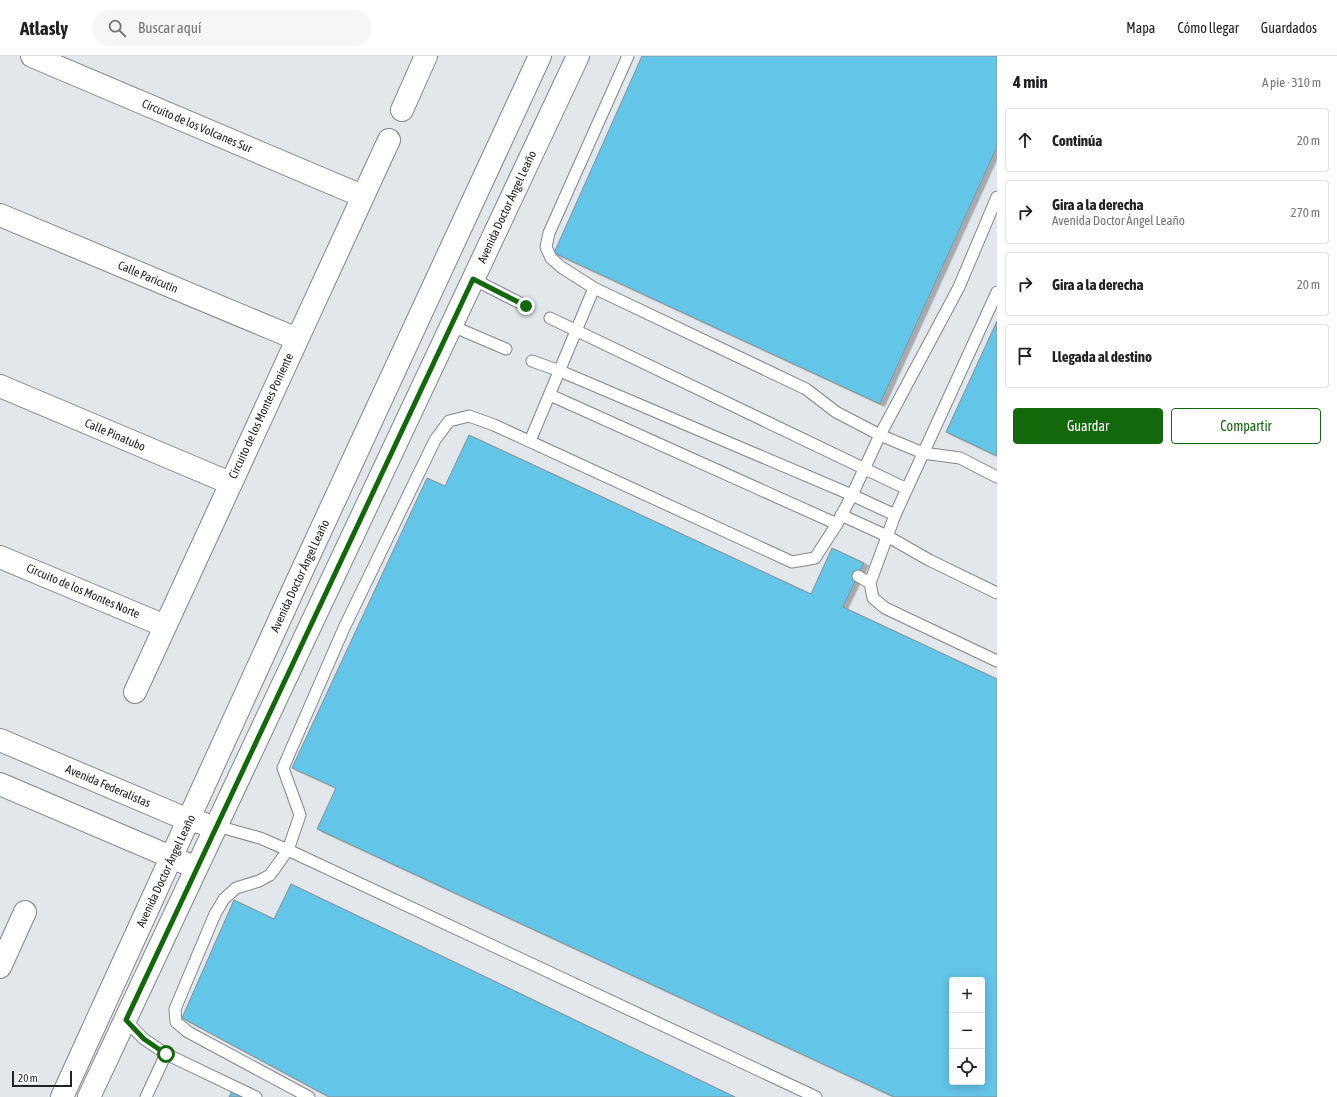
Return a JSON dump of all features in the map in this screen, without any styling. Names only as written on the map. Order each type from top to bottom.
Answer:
[{"type":"street","name":"Circuito de los Volcanes Sur","points":[[32,56],[362,196]]},
{"type":"street","points":[[402,110],[426,56]]},
{"type":"street","name":"Avenida Doctor Ángel Leaño","points":[[62,1097],[294,588],[540,56]]},
{"type":"street","name":"Avenida Doctor Ángel Leaño","points":[[90,1097],[578,56]]},
{"type":"street","name":"Circuito de los Montes Poniente","points":[[135,692],[388,140]]},
{"type":"street","name":"Calle Paricutin","points":[[0,215],[297,339]]},
{"type":"street","name":"Calle Pinatubo","points":[[0,386],[230,483]]},
{"type":"street","name":"Circuito de los Montes Norte","points":[[0,557],[165,626]]},
{"type":"street","points":[[294,588],[323,601]]},
{"type":"street","name":"Avenida Federalistas","points":[[0,740],[189,820],[217,826]]},
{"type":"street","points":[[0,784],[198,869]]},
{"type":"street","points":[[0,965],[25,912]]},
{"type":"lane","points":[[628,56],[549,233],[546,246],[551,258],[561,267],[594,288],[806,389],[836,412],[880,435],[923,453],[960,458],[997,477]]},
{"type":"lane","points":[[309,1097],[188,1032],[176,1022],[175,1009],[215,914],[224,899],[236,888],[259,881],[270,875],[288,850],[300,815],[283,768],[344,628],[435,440],[449,421],[470,416],[530,441],[792,562],[820,560],[880,435],[959,288],[997,197]]},
{"type":"lane","points":[[473,279],[526,306]]},
{"type":"lane","points":[[530,441],[594,288]]},
{"type":"lane","points":[[997,292],[895,515],[870,583],[873,598],[885,608],[997,661]]},
{"type":"lane","points":[[550,318],[907,489]]},
{"type":"lane","points":[[452,326],[506,349]]},
{"type":"lane","points":[[532,360],[852,495],[895,515]]},
{"type":"lane","points":[[550,395],[839,519],[887,536],[929,560],[997,593]]},
{"type":"lane","points":[[858,576],[870,583]]},
{"type":"lane","points":[[217,826],[260,838],[288,850],[816,1097]]},
{"type":"lane","points":[[126,1020],[144,1039],[166,1054],[256,1097]]},
{"type":"lane","points":[[146,1097],[166,1054]]},
{"type":"building","points":[[642,56],[997,56],[997,147],[880,404],[554,253]]},
{"type":"building","points":[[997,321],[997,456],[946,432]]},
{"type":"building","points":[[469,435],[811,594],[832,548],[864,563],[843,607],[997,679],[997,1097],[894,1097],[317,829],[336,788],[292,768],[427,478],[445,486]]},
{"type":"building","points":[[291,884],[735,1097],[329,1097],[182,1018],[234,900],[274,919]]},
{"type":"building","points":[[232,1091],[243,1097],[229,1097]]},
{"type":"route","points":[[166,1054],[144,1039],[126,1020],[473,279],[526,306]]}]
